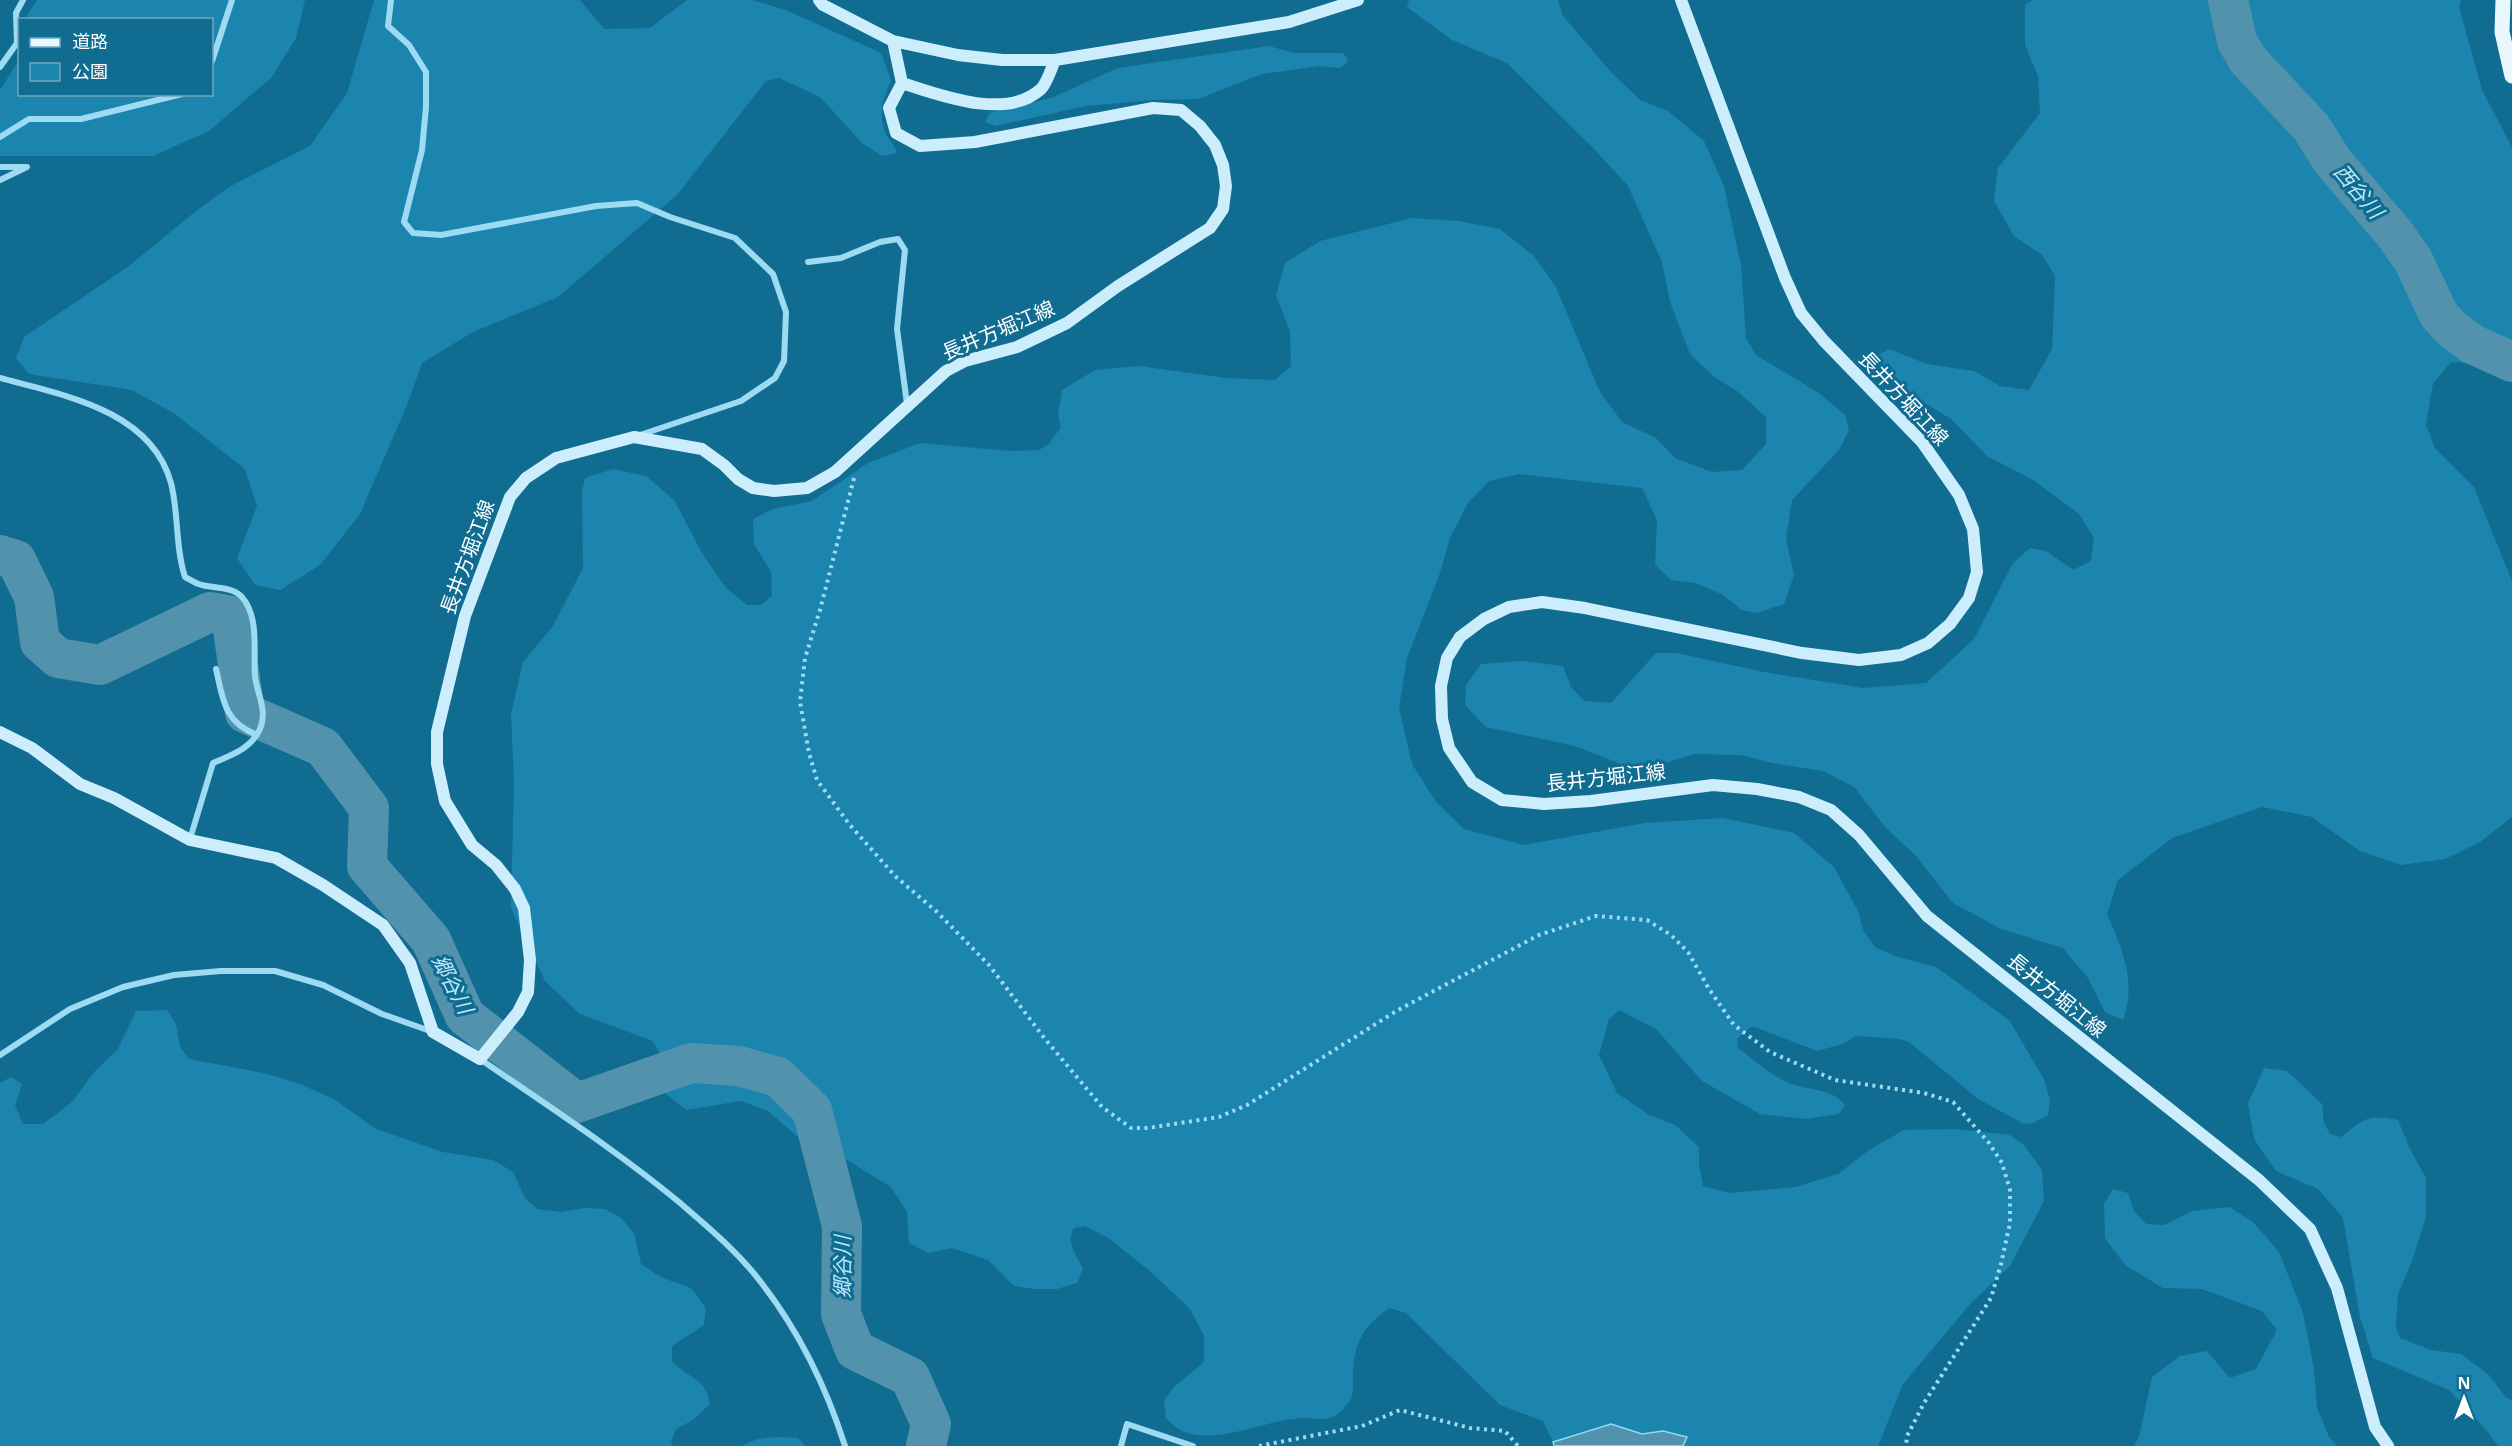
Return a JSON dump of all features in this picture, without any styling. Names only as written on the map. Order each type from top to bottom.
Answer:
[{"type":"main road","points":[[819,0],[823,5],[893,41],[958,55],[1002,60],[1055,60],[1288,22],[1358,0]]},
{"type":"main road","name":"長井方堀江線","points":[[1681,0],[1785,278],[1801,313],[1824,341],[1922,442],[1959,495],[1974,529],[1977,572],[1969,598],[1950,624],[1928,643],[1901,655],[1860,660],[1802,654],[1585,608],[1542,602],[1509,607],[1484,619],[1460,637],[1447,658],[1441,686],[1442,719],[1449,748],[1472,782],[1502,800],[1544,804],[1591,801],[1713,785],[1799,796],[1831,810],[1858,835],[1927,916],[2259,1179],[2310,1229],[2337,1288],[2375,1427],[2388,1446]]},
{"type":"main road","points":[[2503,0],[2502,32],[2512,76]]},
{"type":"main road","points":[[893,41],[902,83],[943,97],[988,105],[1023,100],[1042,89],[1055,60]]},
{"type":"main road","name":"長井方堀江線","points":[[484,1054],[518,1012],[528,993],[530,960],[524,908],[515,889],[496,866],[472,845],[445,801],[437,764],[437,732],[465,616],[510,497],[526,478],[556,458],[634,437],[702,449],[738,479],[753,488],[774,491],[807,488],[835,472],[946,371],[965,361],[1017,346],[1067,323],[1118,286],[1210,228],[1223,209],[1226,186],[1223,165],[1215,145],[1200,126],[1181,110],[1152,108],[975,142],[920,146],[896,133],[889,108],[902,83]]},
{"type":"main road","points":[[0,732],[32,748],[80,783],[114,798],[190,840],[276,858],[383,925],[410,963],[433,1032],[484,1054]]},
{"type":"street","points":[[0,67],[17,43],[16,14],[23,0]]},
{"type":"street","points":[[213,58],[232,0]]},
{"type":"street","points":[[391,0],[388,26],[409,45],[426,72],[422,150],[404,222],[413,233],[441,235],[596,206],[637,203],[670,217],[735,238],[773,274],[786,312],[784,361],[775,378],[741,401],[634,437]]},
{"type":"street","points":[[0,137],[29,118],[81,118],[174,96]]},
{"type":"street","points":[[0,167],[27,167],[0,180]]},
{"type":"street","points":[[808,262],[841,258],[880,242],[898,239],[905,250],[897,329],[908,404]]},
{"type":"street","points":[[0,378],[106,410],[134,428],[159,454],[171,483],[179,558],[185,578],[200,585],[224,588],[241,596],[250,614],[255,635],[255,678],[263,705],[261,728],[253,742],[238,753],[213,763],[190,840]]},
{"type":"street","points":[[216,669],[224,705],[234,722],[257,735]]},
{"type":"street","points":[[0,1055],[70,1009],[123,987],[174,975],[221,971],[275,971],[322,985],[382,1014],[433,1032]]},
{"type":"street","points":[[484,1054],[639,1169],[720,1236],[760,1280],[794,1329],[820,1378],[845,1446]]},
{"type":"street","points":[[1121,1446],[1127,1424],[1192,1446]]},
{"type":"path","points":[[861,449],[820,610],[805,658],[800,702],[809,753],[817,780],[849,824],[895,876],[937,912],[989,964],[1045,1040],[1102,1107],[1131,1128],[1148,1128],[1219,1117],[1247,1105],[1398,1010],[1539,935],[1596,916],[1647,920],[1671,935],[1688,951],[1708,989],[1734,1025],[1770,1052],[1835,1080],[1924,1093],[1953,1102],[1989,1143],[2002,1164],[2010,1190],[2010,1223],[2001,1264],[1990,1298],[1924,1403],[1907,1436],[1906,1446]]},
{"type":"path","points":[[1259,1446],[1362,1426],[1400,1410],[1470,1428],[1505,1431],[1518,1446]]},
{"type":"green space","points":[[37,0],[305,0],[296,38],[271,78],[209,131],[153,156],[0,156],[0,90],[18,62],[18,96],[213,96],[213,18],[26,18]]},
{"type":"green space","points":[[374,0],[580,0],[604,29],[650,28],[687,0],[752,0],[786,10],[881,53],[891,80],[883,105],[882,119],[886,135],[897,153],[882,156],[862,143],[820,97],[779,78],[766,81],[677,195],[558,297],[473,332],[422,363],[407,405],[360,514],[320,565],[280,590],[255,585],[237,558],[257,506],[245,469],[175,414],[132,390],[29,374],[16,358],[24,337],[129,266],[229,187],[310,146],[347,93]]},
{"type":"green space","points":[[1409,0],[1558,0],[1563,16],[1611,72],[1640,100],[1668,111],[1704,141],[1724,186],[1741,265],[1746,338],[1756,355],[1819,393],[1845,415],[1849,430],[1839,450],[1792,500],[1786,539],[1794,575],[1784,604],[1757,613],[1742,610],[1723,595],[1696,583],[1671,580],[1655,565],[1657,520],[1642,488],[1519,474],[1489,481],[1468,503],[1450,538],[1439,576],[1407,658],[1399,708],[1412,764],[1436,802],[1464,829],[1524,845],[1645,823],[1723,818],[1794,833],[1834,867],[1858,911],[1863,930],[1875,947],[1898,957],[1936,967],[2009,1020],[2044,1079],[2050,1100],[2048,1115],[2031,1124],[2022,1123],[1977,1098],[1909,1042],[1899,1039],[1856,1036],[1843,1044],[1817,1051],[1752,1026],[1737,1039],[1738,1048],[1782,1080],[1827,1093],[1845,1105],[1839,1114],[1806,1119],[1760,1114],[1702,1081],[1656,1029],[1619,1010],[1609,1019],[1599,1055],[1617,1093],[1649,1115],[1675,1125],[1699,1147],[1703,1186],[1729,1193],[1796,1187],[1838,1174],[1869,1150],[1904,1130],[1955,1129],[2010,1135],[2024,1145],[2042,1170],[2044,1201],[2010,1266],[1970,1304],[1903,1384],[1878,1446],[1683,1446],[1687,1438],[1663,1431],[1642,1434],[1611,1424],[1553,1442],[1543,1421],[1500,1405],[1406,1313],[1390,1308],[1373,1321],[1362,1336],[1355,1354],[1352,1397],[1336,1415],[1323,1419],[1301,1418],[1279,1421],[1221,1435],[1206,1436],[1180,1430],[1166,1418],[1164,1400],[1175,1386],[1204,1362],[1204,1336],[1190,1309],[1150,1271],[1107,1237],[1084,1226],[1074,1228],[1071,1244],[1083,1269],[1077,1283],[1057,1289],[1014,1286],[988,1260],[952,1248],[929,1253],[909,1243],[907,1212],[891,1187],[842,1157],[805,1143],[768,1111],[741,1101],[686,1110],[665,1093],[661,1055],[653,1041],[580,1014],[545,981],[511,908],[514,781],[511,714],[523,662],[553,626],[583,568],[582,492],[585,478],[613,469],[646,476],[674,500],[702,553],[726,588],[747,605],[761,605],[772,596],[771,572],[754,544],[753,519],[773,509],[812,501],[868,463],[920,443],[1010,451],[1039,450],[1049,444],[1061,427],[1058,415],[1062,390],[1095,370],[1139,366],[1226,378],[1275,380],[1291,366],[1290,331],[1276,295],[1285,263],[1320,241],[1412,218],[1458,221],[1500,229],[1535,257],[1556,287],[1599,390],[1622,422],[1656,438],[1675,458],[1712,472],[1742,470],[1766,444],[1766,417],[1737,391],[1714,377],[1690,354],[1670,302],[1662,262],[1628,186],[1507,63],[1452,40],[1407,7]]},
{"type":"green space","points":[[2032,0],[2461,0],[2459,7],[2482,90],[2512,147],[2512,372],[2496,365],[2451,362],[2433,383],[2426,425],[2435,448],[2474,487],[2512,581],[2512,817],[2480,842],[2445,859],[2401,865],[2360,851],[2312,817],[2262,807],[2172,838],[2118,880],[2107,914],[2118,939],[2128,979],[2129,993],[2123,1020],[2105,1012],[2088,978],[2063,948],[2001,929],[1953,903],[1915,855],[1886,828],[1854,787],[1823,771],[1772,763],[1741,755],[1694,754],[1659,765],[1621,764],[1575,746],[1486,727],[1465,705],[1466,685],[1481,664],[1522,661],[1563,666],[1571,687],[1584,701],[1611,703],[1656,653],[1676,653],[1764,672],[1863,688],[1926,683],[1974,639],[2013,563],[2030,548],[2046,551],[2073,570],[2091,561],[2094,538],[2079,514],[2033,480],[1987,456],[1951,419],[1884,378],[1874,358],[1889,349],[1927,364],[1974,371],[2000,386],[2029,390],[2052,349],[2055,276],[2042,255],[2014,236],[1994,201],[1998,168],[2040,113],[2038,76],[2025,45],[2025,5]]},
{"type":"green space","points":[[1269,46],[1294,53],[1342,53],[1348,58],[1346,64],[1340,68],[1319,66],[1262,74],[1198,99],[1153,100],[1086,106],[995,126],[985,122],[990,113],[1051,98],[1118,68]]},
{"type":"green space","points":[[167,1010],[176,1024],[180,1047],[189,1059],[264,1073],[300,1084],[334,1099],[376,1129],[443,1152],[493,1160],[513,1172],[525,1198],[537,1209],[561,1212],[585,1208],[605,1209],[620,1217],[634,1233],[641,1264],[663,1278],[690,1288],[706,1309],[704,1325],[672,1346],[672,1361],[705,1388],[710,1404],[693,1420],[676,1429],[671,1442],[673,1446],[0,1446],[0,1083],[11,1077],[22,1084],[15,1105],[23,1124],[43,1124],[72,1102],[95,1071],[118,1049],[136,1011]]},
{"type":"green space","points":[[2264,1068],[2287,1071],[2322,1104],[2324,1123],[2330,1134],[2341,1137],[2367,1119],[2380,1117],[2398,1120],[2410,1149],[2426,1178],[2426,1217],[2412,1261],[2398,1294],[2396,1327],[2400,1338],[2431,1350],[2461,1354],[2489,1375],[2506,1398],[2512,1400],[2512,1446],[2498,1446],[2449,1390],[2373,1358],[2360,1317],[2343,1218],[2318,1189],[2276,1171],[2254,1139],[2248,1103]]},
{"type":"green space","points":[[2113,1189],[2128,1193],[2134,1211],[2146,1224],[2164,1225],[2192,1211],[2229,1207],[2253,1222],[2279,1252],[2303,1313],[2314,1369],[2317,1408],[2329,1437],[2337,1446],[2134,1446],[2139,1437],[2152,1377],[2180,1356],[2207,1351],[2230,1378],[2256,1369],[2277,1330],[2262,1311],[2202,1289],[2163,1288],[2125,1265],[2105,1238],[2104,1204]]},
{"type":"green space","points":[[798,1438],[805,1446],[741,1446],[758,1439]]},
{"type":"shaded area","points":[[1611,1424],[1642,1434],[1663,1431],[1687,1437],[1683,1446],[1554,1446],[1553,1442]]},
{"type":"waterway","name":"西谷川","points":[[2228,0],[2237,41],[2248,60],[2311,127],[2333,162],[2394,233],[2413,260],[2439,315],[2452,329],[2472,344],[2512,362]]},
{"type":"waterway","name":"郷谷川","points":[[0,555],[16,560],[34,597],[40,642],[58,658],[100,665],[210,612],[231,616],[245,713],[323,747],[369,808],[367,866],[431,940],[465,1016],[577,1103],[691,1063],[739,1066],[778,1077],[812,1110],[842,1226],[841,1314],[855,1350],[910,1377],[931,1424],[926,1446]]}]
